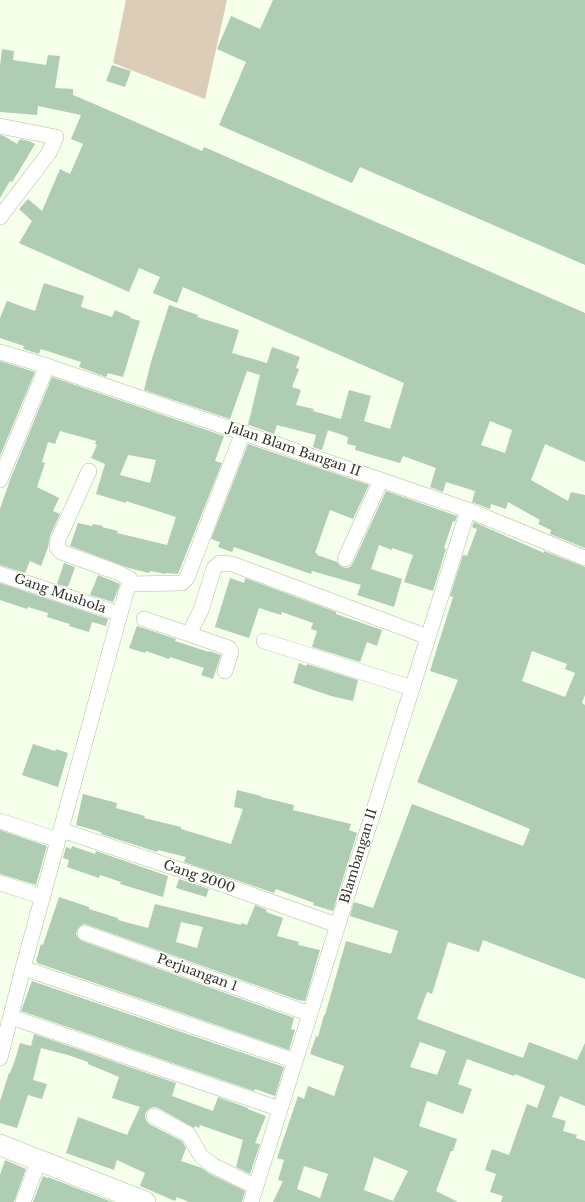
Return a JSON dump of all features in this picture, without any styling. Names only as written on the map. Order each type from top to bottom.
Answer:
[{"type":"street","points":[[0,126],[56,137],[49,153],[0,217]]},
{"type":"street","name":"Jalan Blam Bangan II","points":[[0,352],[47,366],[243,432],[468,510],[585,558]]},
{"type":"street","points":[[0,480],[47,366]]},
{"type":"street","points":[[130,584],[182,583],[187,578],[243,432]]},
{"type":"street","points":[[0,1058],[59,835],[126,592],[130,584],[130,579],[119,573],[61,552],[57,547],[58,540],[89,471]]},
{"type":"street","points":[[345,559],[381,480]]},
{"type":"street","name":"Blambangan II","points":[[251,1202],[468,510]]},
{"type":"street","points":[[190,634],[201,610],[214,568],[220,563],[232,564],[428,637]]},
{"type":"street","name":"Gang Mushola","points":[[0,574],[120,614]]},
{"type":"street","points":[[144,619],[229,648],[231,652],[225,671]]},
{"type":"street","points":[[264,641],[412,688]]},
{"type":"street","name":"Gang 2000","points":[[0,821],[59,835],[193,874],[337,925]]},
{"type":"street","points":[[0,883],[42,897]]},
{"type":"street","name":"Perjuangan 1","points":[[84,933],[310,1014]]},
{"type":"street","points":[[23,968],[295,1061]]},
{"type":"street","points":[[11,1017],[280,1109]]},
{"type":"street","points":[[154,1116],[188,1134],[201,1156],[214,1166],[256,1187]]},
{"type":"street","points":[[0,1145],[134,1200]]},
{"type":"street","points":[[23,1202],[39,1160]]},
{"type":"shaded area","points":[[126,0],[227,0],[205,99],[113,63]]},
{"type":"building","points":[[273,0],[585,0],[585,265],[360,167],[352,183],[219,125],[246,62],[217,49],[231,16],[260,29]]},
{"type":"building","points":[[2,49],[14,51],[13,60],[46,65],[48,55],[60,56],[55,88],[73,89],[73,95],[202,151],[204,147],[585,313],[585,462],[545,444],[531,480],[568,501],[571,492],[585,495],[585,548],[550,534],[551,530],[538,524],[540,520],[508,502],[506,509],[491,504],[490,509],[472,502],[475,491],[446,482],[443,492],[430,487],[436,468],[403,456],[400,463],[355,450],[356,446],[347,444],[348,437],[328,430],[322,450],[313,447],[316,435],[277,425],[274,434],[248,425],[260,375],[247,371],[230,419],[144,390],[169,305],[198,315],[197,317],[239,330],[232,353],[267,363],[272,347],[300,357],[296,368],[299,369],[292,387],[301,390],[296,405],[314,409],[313,411],[341,419],[349,390],[371,396],[364,421],[390,429],[404,383],[183,287],[177,303],[153,293],[160,277],[139,268],[129,292],[19,243],[32,221],[19,209],[28,199],[42,211],[60,169],[70,174],[83,144],[71,139],[81,115],[38,106],[37,115],[0,112],[0,66]],"holes":[[[490,421],[512,430],[505,453],[481,445]]]},
{"type":"building","points":[[112,65],[131,71],[125,87],[106,81]]},
{"type":"building","points":[[0,135],[17,144],[20,139],[35,144],[12,182],[10,181],[0,198]]},
{"type":"building","points":[[44,283],[84,296],[81,307],[112,317],[115,310],[131,317],[130,318],[140,321],[123,377],[108,373],[106,377],[79,367],[81,362],[41,349],[39,354],[23,349],[24,346],[0,338],[0,318],[7,301],[35,311]]},
{"type":"building","points":[[0,361],[35,372],[0,456]]},
{"type":"building","points":[[52,377],[224,436],[215,461],[222,463],[178,574],[166,574],[150,571],[149,573],[129,568],[70,546],[78,523],[92,526],[93,524],[103,526],[102,527],[118,531],[117,533],[167,545],[176,517],[126,501],[126,503],[96,494],[105,464],[91,458],[97,445],[95,444],[96,441],[60,431],[55,444],[48,442],[42,462],[45,463],[37,487],[59,498],[53,511],[60,514],[50,536],[48,547],[41,566],[30,561],[25,573],[0,565],[0,509],[10,480]],"holes":[[[128,455],[156,460],[150,483],[120,475]]]},
{"type":"building","points":[[248,444],[369,485],[353,519],[330,510],[315,553],[337,562],[342,567],[350,567],[353,563],[386,491],[457,516],[455,522],[453,521],[444,548],[446,549],[433,591],[404,582],[413,555],[379,545],[371,569],[402,579],[394,607],[357,595],[361,585],[312,571],[311,574],[234,547],[232,552],[218,547],[220,542],[211,539]]},
{"type":"building","points":[[474,522],[544,553],[544,551],[585,567],[585,695],[582,703],[585,705],[585,979],[483,940],[479,952],[448,942],[432,994],[427,992],[417,1019],[523,1058],[529,1042],[577,1060],[585,1043],[585,1106],[560,1096],[552,1117],[566,1121],[563,1131],[577,1135],[576,1138],[585,1141],[585,1202],[501,1202],[503,1196],[490,1192],[496,1174],[485,1170],[492,1149],[509,1155],[527,1104],[537,1108],[545,1086],[515,1074],[514,1076],[467,1059],[458,1084],[472,1089],[463,1114],[427,1101],[419,1126],[457,1139],[436,1191],[458,1202],[273,1202],[283,1181],[278,1180],[284,1160],[277,1158],[298,1096],[304,1099],[308,1086],[334,1096],[344,1066],[310,1054],[316,1036],[318,1037],[346,941],[391,954],[398,931],[350,916],[354,902],[373,908],[412,804],[523,846],[530,829],[417,782],[458,680],[430,671],[453,597],[450,596],[463,555],[467,556],[477,529],[472,527]],"holes":[[[532,651],[567,664],[565,669],[575,673],[565,697],[522,681]],[[420,1042],[446,1051],[437,1075],[410,1067]],[[374,1157],[408,1171],[393,1201],[364,1190]],[[304,1166],[328,1174],[320,1198],[297,1189]]]},
{"type":"building","points":[[64,563],[75,567],[68,587],[57,584]]},
{"type":"building","points":[[98,575],[120,584],[113,602],[90,595]]},
{"type":"building","points":[[230,578],[244,583],[245,578],[336,612],[336,614],[382,630],[377,646],[367,642],[360,662],[312,647],[317,631],[311,629],[313,623],[282,612],[281,615],[259,608],[249,638],[215,627]]},
{"type":"building","points":[[0,583],[108,619],[106,626],[92,622],[89,632],[47,617],[48,613],[28,607],[27,609],[0,600]]},
{"type":"building","points":[[137,626],[176,639],[175,641],[221,655],[213,679],[201,675],[204,668],[170,657],[169,659],[146,651],[145,653],[129,648]]},
{"type":"building","points":[[299,663],[306,666],[307,664],[358,680],[353,701],[331,696],[293,683]]},
{"type":"building","points":[[33,744],[55,751],[56,749],[68,753],[58,787],[22,775]]},
{"type":"building","points":[[237,790],[294,805],[293,810],[351,824],[349,830],[357,833],[333,911],[313,905],[314,903],[276,889],[274,893],[184,862],[186,857],[158,850],[157,852],[76,825],[83,794],[117,803],[116,808],[145,816],[144,818],[181,827],[181,829],[231,844],[243,809],[234,807]]},
{"type":"building","points":[[0,830],[47,846],[36,885],[0,874]]},
{"type":"building","points":[[72,846],[95,854],[96,851],[168,876],[163,897],[120,884],[121,882],[100,875],[99,878],[67,867],[69,860],[63,858],[66,847],[71,849]]},
{"type":"building","points":[[179,879],[209,889],[206,897],[176,888]]},
{"type":"building","points":[[59,897],[89,907],[89,909],[118,918],[118,920],[148,928],[155,904],[241,925],[241,923],[247,925],[255,905],[267,910],[266,912],[283,918],[277,936],[299,942],[298,945],[320,950],[305,1001],[298,1000],[88,925],[84,924],[77,930],[76,934],[82,941],[294,1018],[291,1029],[295,1030],[289,1050],[37,963],[36,961],[41,944],[43,945]],"holes":[[[181,922],[203,927],[197,948],[176,942]]]},
{"type":"building","points":[[32,981],[284,1067],[275,1096],[255,1089],[254,1091],[21,1011]]},
{"type":"building","points":[[34,1034],[176,1083],[172,1096],[213,1111],[218,1097],[266,1116],[255,1143],[260,1144],[250,1174],[236,1167],[243,1140],[200,1125],[199,1128],[195,1126],[194,1128],[158,1108],[150,1108],[146,1112],[146,1120],[149,1124],[182,1141],[186,1148],[181,1161],[202,1168],[210,1174],[245,1191],[242,1202],[189,1202],[177,1197],[175,1201],[140,1186],[145,1173],[117,1160],[114,1170],[66,1153],[78,1117],[127,1135],[140,1107],[112,1098],[119,1077],[88,1064],[88,1062],[68,1055],[41,1048],[33,1080],[47,1084],[42,1099],[28,1095],[17,1128],[0,1123],[0,1101],[20,1043],[31,1046]]},
{"type":"building","points":[[5,1160],[26,1169],[14,1202],[0,1202],[0,1175]]},
{"type":"building","points":[[43,1176],[48,1177],[112,1202],[33,1202]]}]
